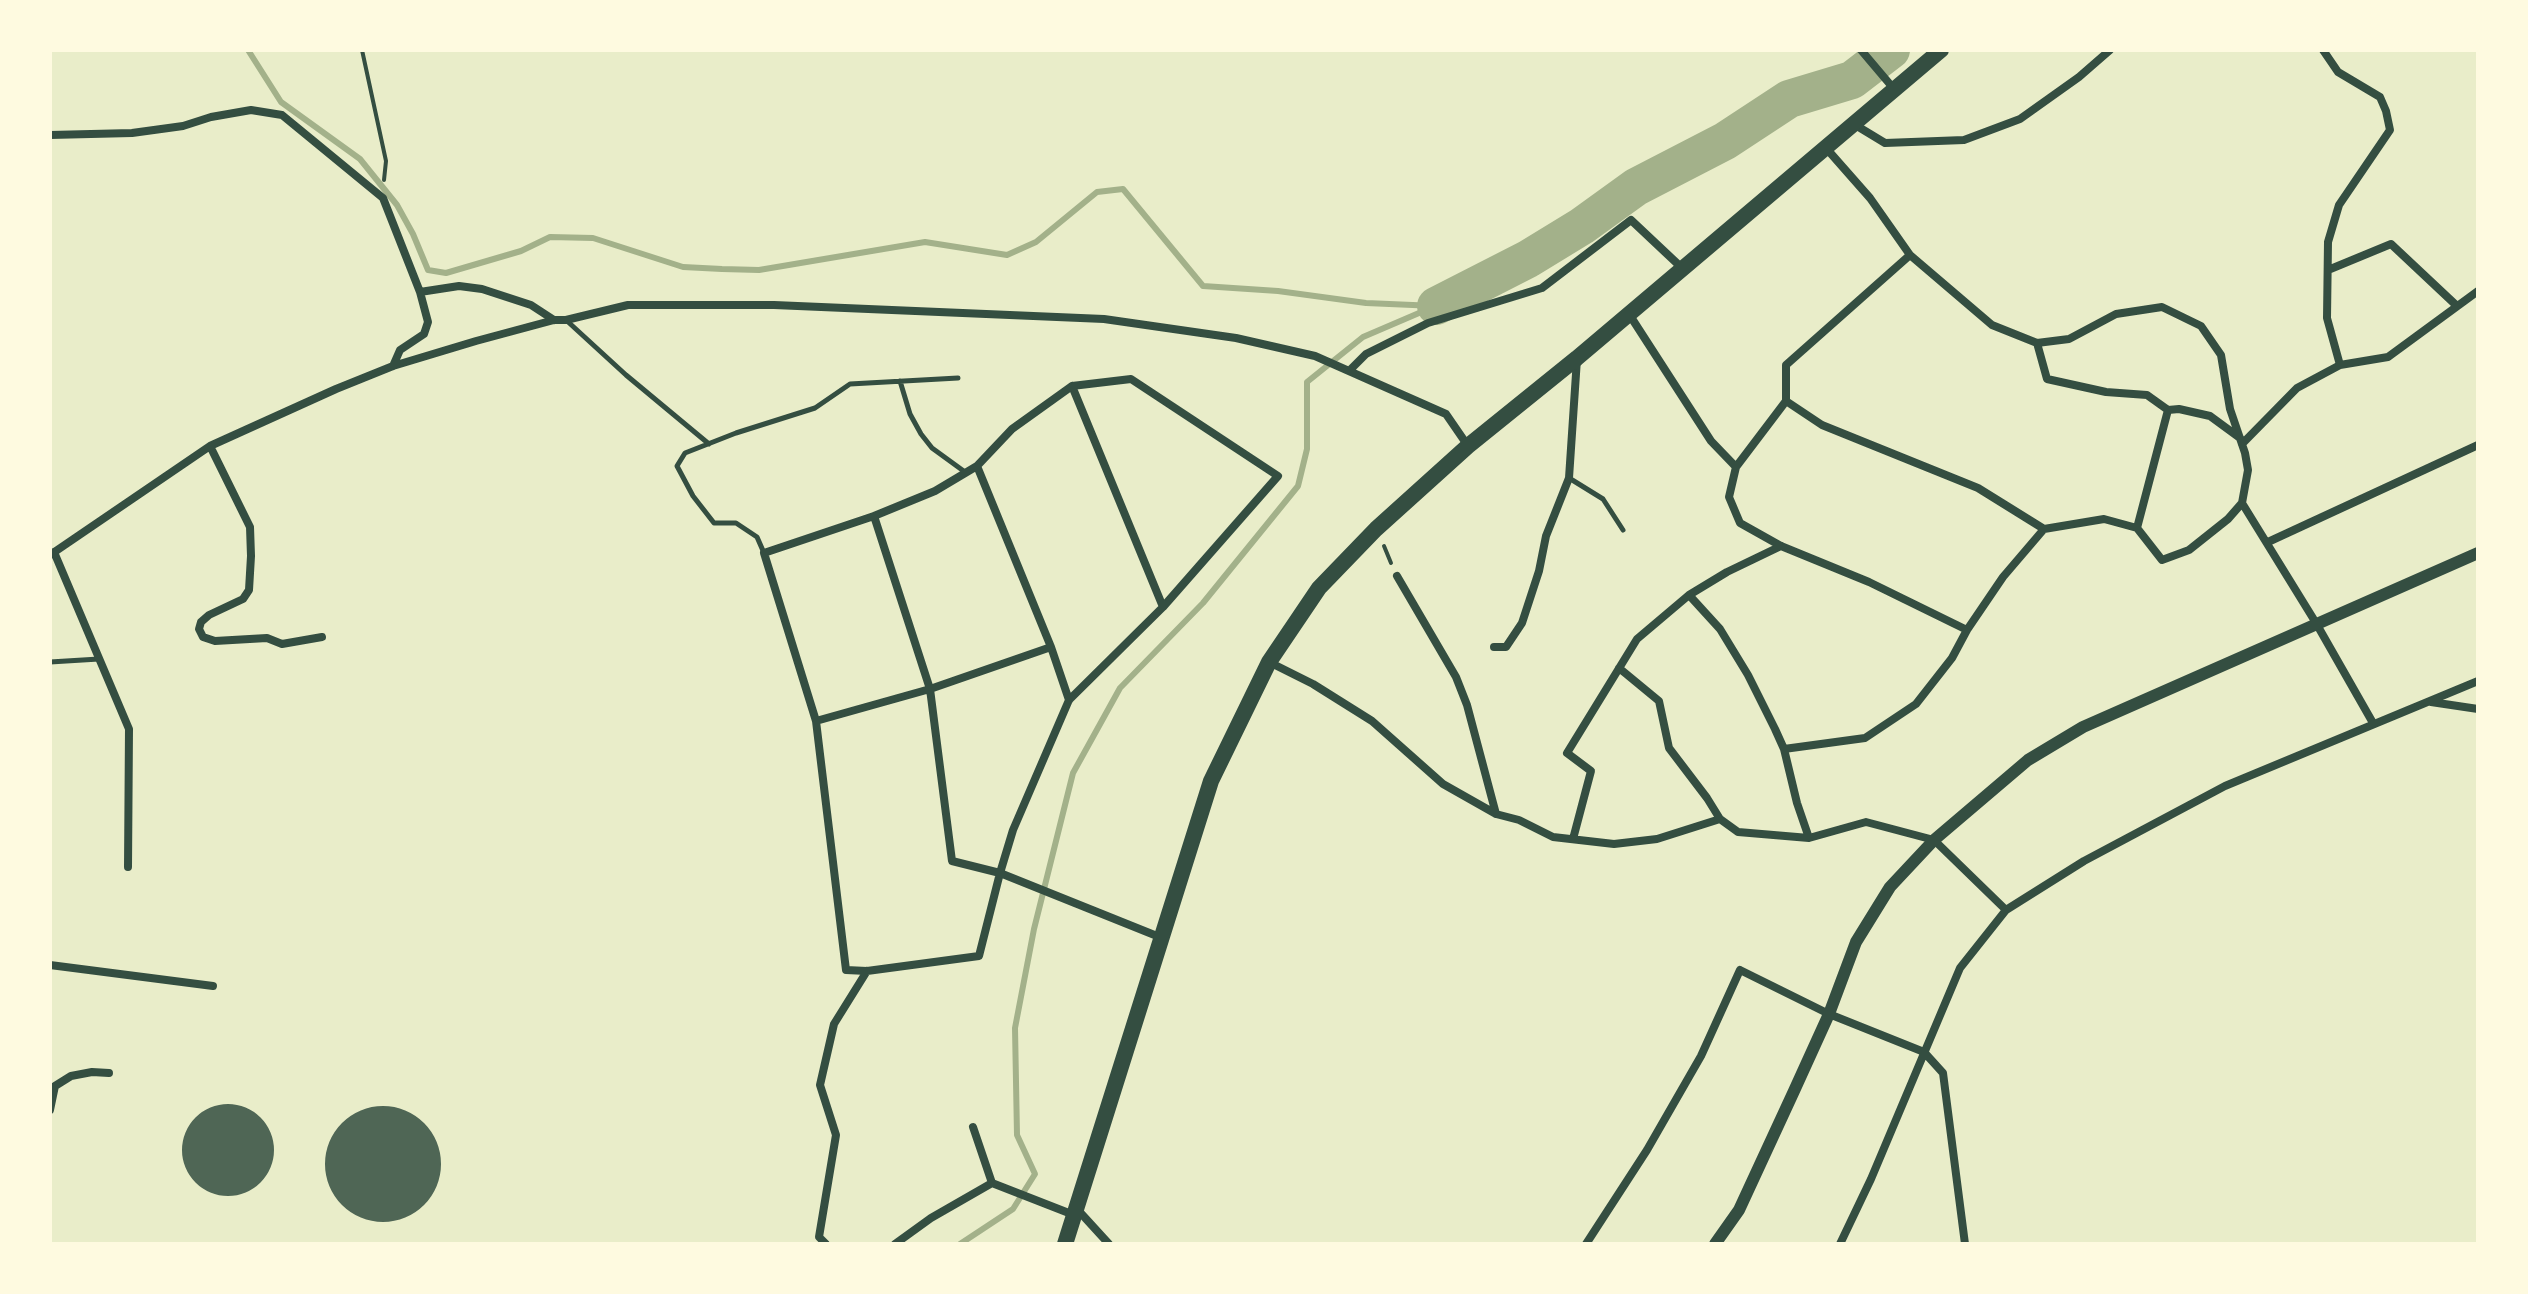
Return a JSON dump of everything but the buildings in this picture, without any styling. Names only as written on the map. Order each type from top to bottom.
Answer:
[{"type":"main road","points":[[1065,1244],[1211,781],[1269,662],[1319,588],[1376,529],[1468,446],[1577,358],[1941,50]]},
{"type":"street","points":[[1861,50],[1894,89]]},
{"type":"street","points":[[1852,123],[1885,143],[1964,140],[2020,119],[2079,77],[2110,50]]},
{"type":"street","points":[[2323,50],[2338,72],[2380,97],[2390,130],[2339,205],[2328,242],[2327,318],[2340,365]]},
{"type":"street","points":[[50,135],[132,133],[183,126],[251,110],[282,115],[383,198],[420,292],[428,322],[424,334],[400,350],[393,366]]},
{"type":"street","points":[[1784,749],[1865,738],[1916,704],[1952,658],[2003,577],[2044,529],[2104,519],[2137,528],[2162,560],[2189,550],[2228,519],[2242,503],[2248,470],[2230,409],[2221,355],[2201,326],[2162,307],[2116,314],[2069,339],[2037,343],[1992,325],[1910,255],[1870,198],[1825,147]]},
{"type":"street","points":[[1350,370],[1366,354],[1428,323],[1542,288],[1631,220],[1682,268]]},
{"type":"street","points":[[2328,270],[2391,244],[2457,306]]},
{"type":"street","points":[[1910,255],[1786,365],[1786,401],[1736,467],[1729,497],[1740,523],[1781,546],[1869,582],[1967,630]]},
{"type":"street","points":[[420,292],[459,286],[482,289],[531,305],[554,320]]},
{"type":"street","points":[[2241,441],[2297,388],[2340,365],[2388,357],[2478,291]]},
{"type":"street","points":[[128,867],[129,729],[52,554],[210,446],[393,366],[554,320],[628,305],[774,305],[1104,319],[1236,338],[1315,356],[1446,414],[1468,446]]},
{"type":"street","points":[[1628,312],[1711,441],[1736,467]]},
{"type":"street","points":[[2037,343],[2047,379],[2106,392],[2147,395],[2168,410],[2179,409],[2210,416],[2241,441]]},
{"type":"street","points":[[1494,647],[1506,647],[1522,623],[1539,571],[1546,536],[1569,478],[1577,358]]},
{"type":"street","points":[[1131,379],[1278,476],[1163,607],[1069,700],[1013,830],[979,956],[867,971],[846,970],[816,721],[764,553],[874,516],[935,491],[977,466],[1012,429],[1072,386],[1131,379]]},
{"type":"street","points":[[1072,386],[1163,607]]},
{"type":"street","points":[[1786,401],[1822,425],[1978,488],[2044,529]]},
{"type":"street","points":[[2137,528],[2168,410]]},
{"type":"street","points":[[2268,542],[2478,445]]},
{"type":"street","points":[[210,446],[250,527],[251,556],[249,590],[243,599],[201,622],[199,629],[203,637],[215,641],[267,638],[282,644],[322,637]]},
{"type":"street","points":[[977,466],[1051,647],[1069,700]]},
{"type":"street","points":[[2242,503],[2373,723]]},
{"type":"street","points":[[874,516],[930,689],[952,861],[1000,873],[1163,938]]},
{"type":"street","points":[[1573,839],[1591,771],[1567,753],[1637,639],[1689,595],[1727,572],[1781,546]]},
{"type":"street","points":[[1715,1244],[1739,1210],[1829,1014],[1856,942],[1890,887],[1934,840],[2028,760],[2083,727],[2478,553]]},
{"type":"street","points":[[1397,576],[1456,677],[1467,705],[1496,814]]},
{"type":"street","points":[[1689,595],[1720,629],[1748,675],[1784,749],[1809,838]]},
{"type":"street","points":[[816,721],[930,689],[1051,647]]},
{"type":"street","points":[[1269,662],[1313,684],[1372,721],[1443,784],[1496,814],[1519,820],[1553,837],[1614,844],[1657,839],[1720,819]]},
{"type":"street","points":[[1619,668],[1659,701],[1669,748],[1720,819],[1738,832],[1809,838],[1866,822],[1934,840],[2006,910]]},
{"type":"street","points":[[1840,1244],[1871,1179],[1960,968],[2006,910],[2084,861],[2225,786],[2478,681]]},
{"type":"street","points":[[2431,702],[2478,709]]},
{"type":"street","points":[[50,965],[213,986]]},
{"type":"street","points":[[1586,1244],[1647,1150],[1701,1056],[1740,970],[1829,1014],[1924,1052],[1943,1073],[1965,1244]]},
{"type":"street","points":[[826,1244],[819,1237],[836,1135],[820,1085],[834,1024],[867,971]]},
{"type":"street","points":[[50,1110],[55,1086],[71,1076],[109,1073]]},
{"type":"street","points":[[973,1127],[992,1183]]},
{"type":"street","points":[[895,1244],[931,1218],[992,1183],[1076,1212],[1109,1244]]},
{"type":"lane","points":[[566,320],[709,444]]},
{"type":"lane","points":[[764,553],[757,537],[736,523],[714,523],[693,496],[677,466],[685,453],[815,408],[850,384],[958,378]]},
{"type":"lane","points":[[900,381],[910,414],[921,434],[932,448],[965,473]]},
{"type":"lane","points":[[1569,478],[1603,499],[1623,530]]},
{"type":"lane","points":[[50,662],[100,659]]},
{"type":"path","points":[[362,50],[386,161],[383,198]]},
{"type":"path","points":[[1376,529],[1397,576]]},
{"type":"waterway","points":[[248,50],[281,102],[360,159],[397,205],[428,270],[446,273],[521,251],[550,237],[593,238],[683,267],[722,269],[759,270],[925,242],[1007,255],[1036,242],[1097,192],[1123,189],[1203,286],[1278,291],[1366,303],[1436,306]]},
{"type":"waterway","points":[[1436,306],[1528,259],[1582,226],[1636,187],[1725,141],[1789,99],[1852,80],[1891,50]]},
{"type":"waterway","points":[[960,1244],[1013,1209],[1035,1174],[1017,1135],[1015,1028],[1034,929],[1073,773],[1120,688],[1203,603],[1298,486],[1307,449],[1307,382],[1363,337],[1433,307]]}]
